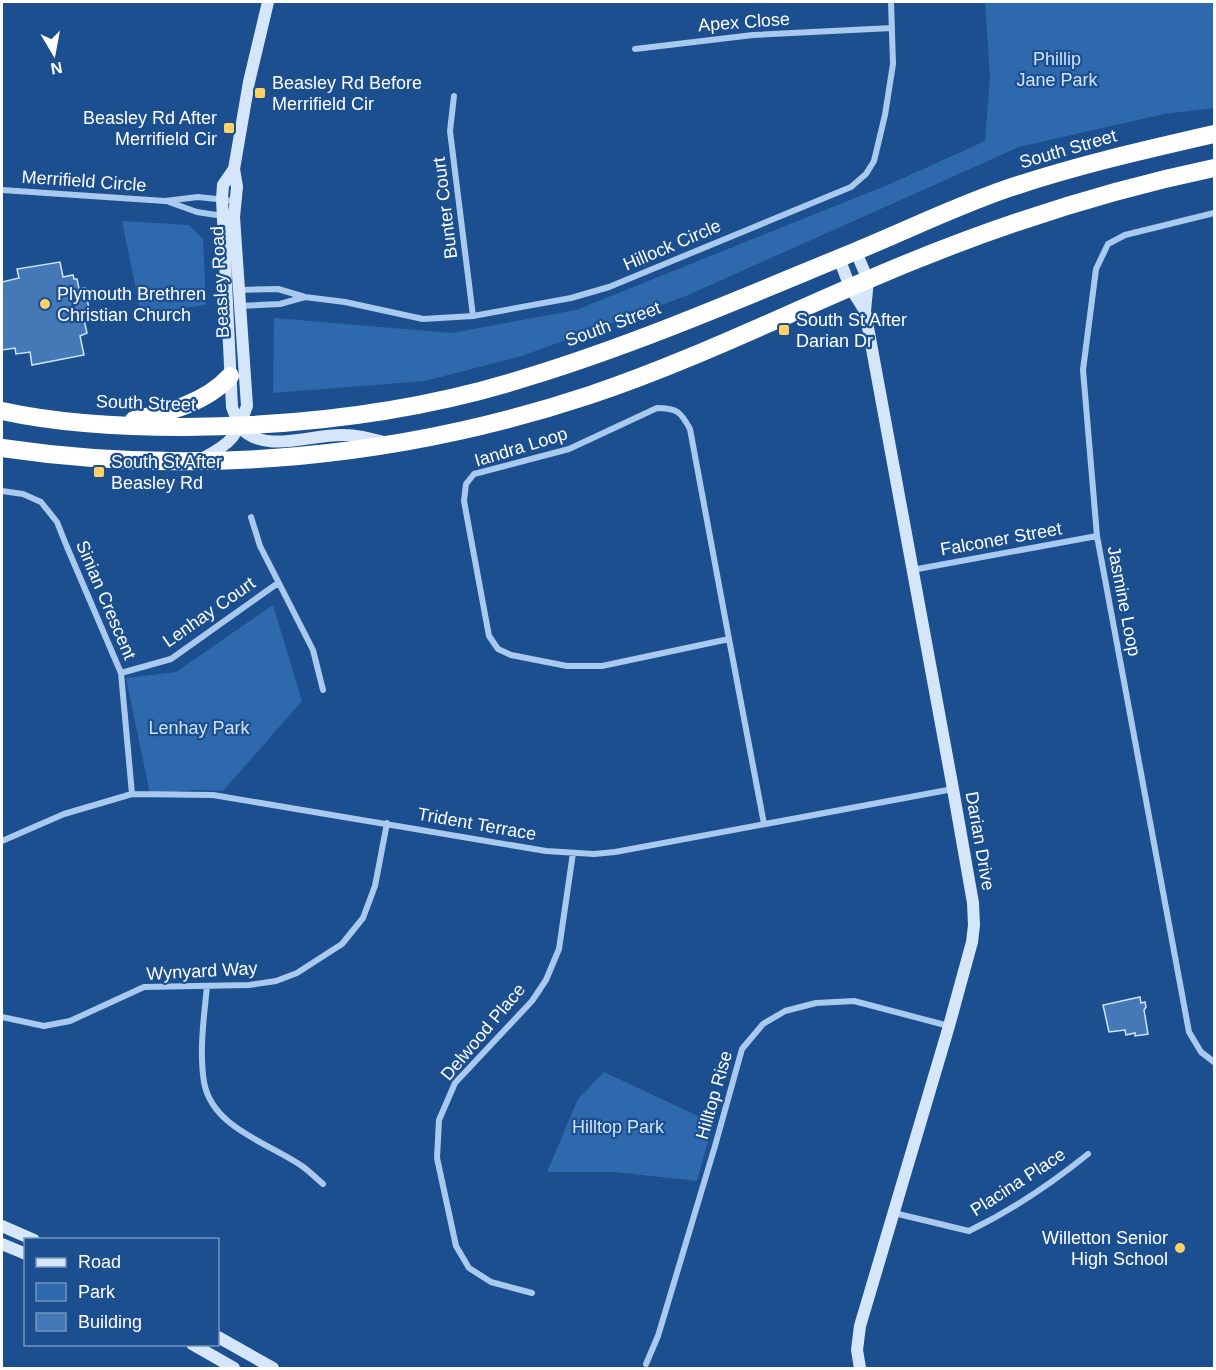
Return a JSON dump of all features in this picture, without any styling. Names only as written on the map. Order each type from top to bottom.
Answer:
[{"type":"highway","name":"South Street","points":[[2,411],[30,417],[137,427],[239,426],[342,417],[437,400],[526,378],[632,340],[848,255],[1005,189],[1114,157],[1215,134]]},
{"type":"highway","points":[[2,448],[35,453],[147,461],[258,460],[390,444],[483,426],[592,394],[642,376],[850,287],[994,230],[1057,208],[1215,168]]},
{"type":"highway","points":[[115,425],[166,412],[186,404],[213,392],[230,376]]},
{"type":"street","name":"Beasley Road","points":[[239,426],[232,407],[225,290],[228,216],[235,201],[237,188],[234,169],[249,82],[268,2]]},
{"type":"street","name":"Hillock Circle","points":[[225,290],[278,290],[423,319],[473,316],[571,298],[609,287],[851,187],[866,174],[874,161],[885,115],[893,64],[891,2]]},
{"type":"street","name":"Apex Close","points":[[635,48],[753,35],[892,28]]},
{"type":"street","name":"Bunter Court","points":[[454,96],[450,131],[473,316]]},
{"type":"street","name":"Beasley Road","points":[[197,462],[231,441],[247,406],[240,306],[228,216],[222,199],[223,185],[234,169]]},
{"type":"street","name":"Merrifield Circle","points":[[2,190],[165,201],[198,197],[235,201]]},
{"type":"street","name":"Merrifield Circle","points":[[165,201],[197,212],[228,216]]},
{"type":"street","name":"Jasmine Loop","points":[[1215,213],[1125,235],[1108,244],[1096,269],[1083,370],[1097,536],[1189,1032],[1201,1052],[1215,1062]]},
{"type":"street","name":"Darian Drive","points":[[848,255],[868,280],[865,311],[973,903],[974,925],[972,942],[949,1026],[860,1326],[857,1350],[860,1368]]},
{"type":"street","name":"Darian Drive","points":[[848,255],[850,287],[865,311]]},
{"type":"street","name":"Hillock Circle","points":[[226,307],[280,304],[305,297]]},
{"type":"street","name":"Iandra Loop","points":[[729,639],[602,666],[567,666],[511,655],[498,649],[489,636],[464,501],[466,484],[474,474],[569,449],[657,408],[670,408],[682,415],[690,429],[764,824]]},
{"type":"street","points":[[239,426],[249,435],[263,441],[344,435],[371,438],[390,444]]},
{"type":"street","name":"Sinian Crescent","points":[[2,490],[34,497],[57,522],[121,673],[132,794]]},
{"type":"street","name":"Lenhay Court","points":[[251,517],[261,546],[313,650],[323,690]]},
{"type":"street","name":"Falconer Street","points":[[911,570],[1097,536]]},
{"type":"street","name":"Lenhay Court","points":[[121,673],[171,659],[278,582]]},
{"type":"street","name":"Trident Terrace","points":[[2,841],[64,814],[132,794],[213,795],[546,851],[615,852],[952,789]]},
{"type":"street","name":"Wynyard Way","points":[[2,1017],[44,1026],[70,1021],[144,987],[249,985],[276,981],[305,969],[342,944],[363,918],[375,886],[387,823]]},
{"type":"street","name":"Delwood Place","points":[[532,1293],[491,1282],[469,1268],[456,1246],[437,1158],[439,1120],[455,1083],[532,1000],[546,980],[559,950],[573,853]]},
{"type":"street","points":[[207,986],[203,1040],[204,1084],[214,1105],[230,1123],[303,1167],[323,1184]]},
{"type":"street","name":"Hilltop Rise","points":[[646,1364],[661,1324],[742,1049],[763,1024],[785,1011],[816,1003],[854,1001],[949,1026]]},
{"type":"street","name":"Placina Place","points":[[894,1213],[969,1232],[1002,1215],[1065,1173],[1088,1154]]},
{"type":"street","points":[[2,1226],[32,1238]]},
{"type":"street","points":[[2,1244],[24,1253]]},
{"type":"street","points":[[219,1338],[273,1368]]},
{"type":"street","points":[[196,1346],[234,1368]]},
{"type":"green space","name":"Phillip Jane Park","points":[[985,2],[1214,2],[1214,108],[1164,114],[1019,147],[686,296],[522,356],[425,381],[273,393],[274,318],[452,333],[576,310],[890,184],[985,141],[990,77]]},
{"type":"green space","points":[[122,221],[189,225],[203,239],[206,305],[141,314]]},
{"type":"green space","name":"Lenhay Park","points":[[273,605],[302,701],[223,791],[196,790],[150,794],[126,678],[176,672]]},
{"type":"green space","name":"Hilltop Park","points":[[604,1072],[713,1123],[697,1181],[614,1172],[547,1172],[578,1099]]},
{"type":"building","name":"Plymouth Brethren Christian Church","points":[[60,262],[63,277],[73,275],[74,279],[77,279],[79,289],[85,288],[91,319],[84,320],[87,333],[80,336],[84,355],[32,365],[30,352],[16,354],[15,348],[2,350],[2,282],[19,278],[17,269]]},
{"type":"building","points":[[1140,997],[1141,1003],[1145,1002],[1148,1034],[1126,1035],[1125,1030],[1109,1032],[1103,1005]]},
{"type":"place","name":"Beasley Rd Before Merrifield Cir","points":[[260,93]]},
{"type":"place","name":"Beasley Rd After Merrifield Cir","points":[[229,128]]},
{"type":"place","name":"Plymouth Brethren Christian Church","points":[[45,304]]},
{"type":"place","name":"South St After Darian Dr","points":[[784,330]]},
{"type":"place","name":"South St After Beasley Rd","points":[[99,472]]},
{"type":"place","name":"Willetton Senior High School","points":[[1180,1248]]}]
